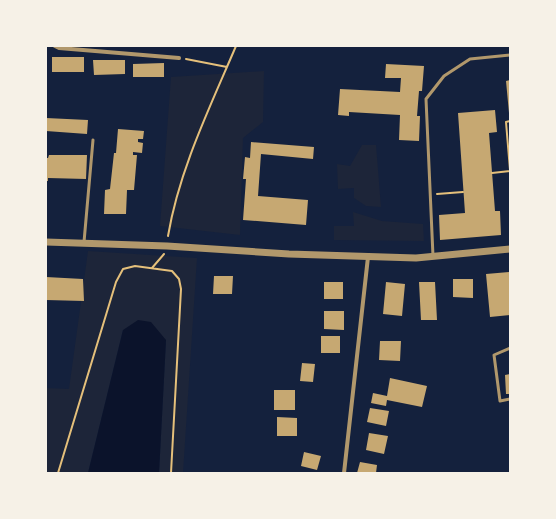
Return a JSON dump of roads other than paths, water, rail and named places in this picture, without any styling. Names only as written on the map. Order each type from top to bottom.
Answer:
[{"type":"street","points":[[55,46],[59,48],[179,58]]},
{"type":"street","points":[[46,242],[84,245],[167,246],[289,254],[433,258],[510,249]]},
{"type":"street","points":[[344,473],[368,257]]},
{"type":"lane","points":[[433,258],[426,99],[444,76],[470,59],[510,54]]},
{"type":"lane","points":[[84,245],[93,140]]},
{"type":"lane","points":[[510,348],[494,355],[500,401],[510,399]]}]
